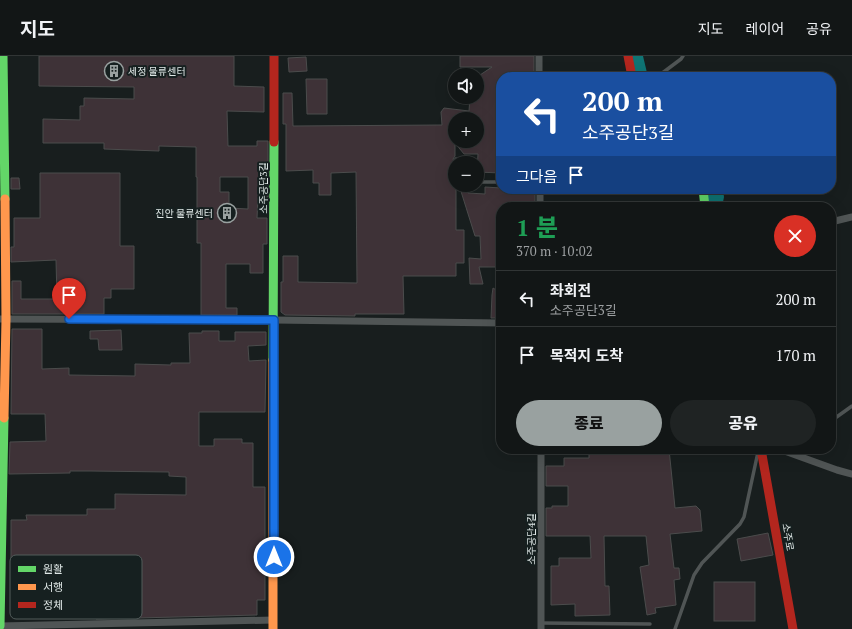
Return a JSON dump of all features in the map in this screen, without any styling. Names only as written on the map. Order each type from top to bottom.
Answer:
[{"type":"street","points":[[3,56],[3,319],[0,626],[273,625]]},
{"type":"street","name":"소주공단3길","points":[[273,625],[274,56]]},
{"type":"street","points":[[539,56],[539,72]]},
{"type":"street","points":[[628,56],[631,72]]},
{"type":"street","points":[[836,221],[852,217]]},
{"type":"street","points":[[3,319],[496,323]]},
{"type":"street","name":"소주공단4길","points":[[541,454],[541,626]]},
{"type":"street","name":"소주로","points":[[761,454],[793,629]]},
{"type":"street","points":[[800,454],[837,470],[852,474]]},
{"type":"lane","points":[[664,72],[683,56]]},
{"type":"lane","points":[[484,182],[496,182]]},
{"type":"lane","points":[[836,417],[852,406]]},
{"type":"lane","points":[[675,629],[694,575],[702,563],[740,524],[744,517],[759,454]]},
{"type":"lane","points":[[541,626],[650,624]]},
{"type":"water","points":[[631,56],[643,56],[647,72],[634,72]]},
{"type":"water","points":[[707,194],[724,194],[723,202],[707,202]]},
{"type":"building","points":[[39,56],[234,56],[234,86],[264,87],[264,112],[227,111],[228,146],[257,146],[257,141],[268,141],[268,197],[258,198],[257,218],[267,218],[267,244],[263,244],[263,273],[250,273],[250,264],[226,264],[226,308],[237,308],[237,315],[201,315],[201,243],[197,243],[196,147],[159,146],[159,151],[104,149],[104,143],[43,143],[43,119],[80,120],[80,106],[84,106],[84,98],[134,99],[134,87],[39,86]],"holes":[[[220,177],[248,177],[248,209],[229,208],[229,192],[220,192]]]},
{"type":"building","points":[[460,56],[534,56],[534,72],[496,72],[496,173],[484,172],[484,156],[478,156],[478,154],[464,154],[459,148],[484,148],[484,112],[448,112],[448,148],[455,148],[455,156],[448,156],[448,192],[456,192],[456,230],[464,230],[464,263],[456,263],[456,276],[403,276],[404,314],[355,314],[355,316],[285,315],[281,312],[283,256],[298,256],[298,282],[357,283],[356,172],[331,173],[331,195],[319,195],[319,183],[313,183],[313,170],[286,171],[286,124],[283,124],[283,93],[292,93],[293,126],[442,125],[441,112],[444,108],[469,111],[470,104],[484,104],[484,72],[492,67],[460,67]]},
{"type":"building","points":[[306,57],[307,71],[289,72],[288,58]]},
{"type":"building","points":[[306,79],[327,79],[327,114],[307,114]]},
{"type":"building","points":[[40,173],[120,173],[120,246],[134,246],[134,289],[111,289],[111,298],[104,298],[104,314],[12,314],[12,281],[21,281],[21,299],[57,299],[56,260],[11,262],[11,247],[14,247],[14,218],[40,218]]},
{"type":"building","points":[[11,178],[19,178],[20,189],[11,189]]},
{"type":"building","points":[[485,187],[496,188],[496,194],[535,194],[535,202],[496,202],[496,267],[479,267],[483,284],[470,284],[469,258],[481,259],[480,236],[475,236],[461,192],[485,194]]},
{"type":"building","points":[[493,288],[496,290],[496,318],[491,318]]},
{"type":"building","points":[[12,329],[42,329],[42,369],[69,368],[69,375],[135,376],[135,364],[171,365],[171,363],[190,363],[189,333],[219,331],[219,341],[235,341],[235,332],[266,332],[266,345],[248,346],[249,361],[266,360],[265,412],[199,412],[199,446],[214,446],[214,439],[242,439],[242,443],[253,443],[253,487],[265,487],[265,600],[257,600],[257,615],[142,618],[142,555],[11,555],[11,520],[27,520],[26,515],[87,515],[87,509],[115,509],[115,494],[186,495],[186,477],[169,476],[169,472],[70,471],[70,473],[9,474],[10,442],[46,441],[45,414],[11,414]]},
{"type":"building","points":[[121,330],[122,350],[99,350],[98,339],[90,339],[90,331]]},
{"type":"building","points":[[589,454],[670,454],[675,508],[696,506],[700,510],[702,531],[670,534],[674,568],[679,568],[680,579],[674,580],[676,605],[655,608],[656,613],[647,615],[640,567],[649,565],[646,536],[604,536],[605,586],[609,586],[610,615],[575,616],[575,604],[551,605],[551,566],[559,566],[559,558],[591,558],[590,536],[546,536],[546,508],[552,508],[552,506],[568,506],[568,486],[546,486],[546,466],[564,466],[564,458],[589,458]]},
{"type":"building","points":[[768,533],[773,555],[741,561],[737,539]]},
{"type":"building","points":[[714,582],[755,582],[755,621],[714,621]]},
{"type":"traffic: fast","points":[[3,56],[5,199]]},
{"type":"traffic: fast","points":[[273,360],[274,142]]},
{"type":"traffic: fast","points":[[704,194],[704,202]]},
{"type":"traffic: fast","points":[[0,626],[4,418]]},
{"type":"traffic: slow","points":[[4,418],[6,319],[5,199]]},
{"type":"traffic: slow","points":[[273,360],[273,629]]},
{"type":"traffic: jam","points":[[274,56],[274,142]]},
{"type":"traffic: jam","points":[[628,56],[631,72]]},
{"type":"traffic: jam","points":[[762,454],[793,629]]},
{"type":"place","name":"세정 물류센터","points":[[114,71]]},
{"type":"place","name":"진안 물류센터","points":[[227,213]]},
{"type":"route","points":[[69,319],[274,320],[274,557]]}]
